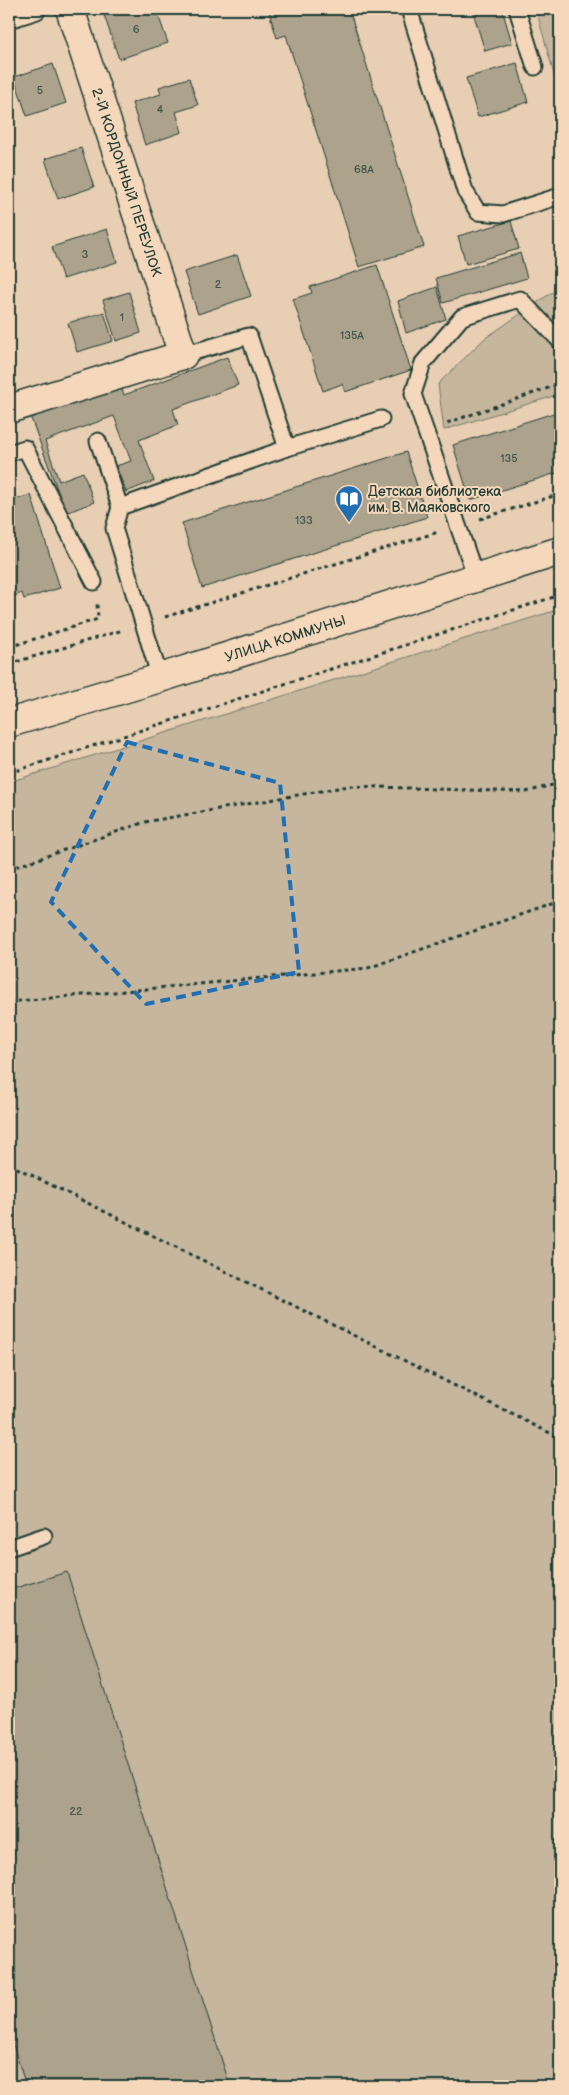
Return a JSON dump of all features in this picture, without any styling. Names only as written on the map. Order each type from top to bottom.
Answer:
[{"type":"street","name":"2-Й КОРДОННЫЙ ПЕРЕУЛОК","points":[[70,9],[183,355]]},
{"type":"street","points":[[9,408],[183,355]]},
{"type":"street","name":"УЛИЦА КОММУНЫ","points":[[9,723],[160,678],[560,551]]},
{"type":"lane","points":[[409,9],[464,191],[478,212],[503,214],[560,196]]},
{"type":"lane","points":[[517,9],[535,67]]},
{"type":"lane","points":[[9,20],[37,11]]},
{"type":"lane","points":[[476,578],[413,394],[423,363],[462,317],[520,299],[560,341]]},
{"type":"lane","points":[[183,355],[249,336],[287,448]]},
{"type":"lane","points":[[120,507],[287,448],[381,420]]},
{"type":"lane","points":[[98,441],[120,507],[114,528],[160,678]]},
{"type":"lane","points":[[9,454],[25,448],[94,582]]},
{"type":"lane","points":[[9,1548],[44,1536]]},
{"type":"path","points":[[426,430],[560,384]]},
{"type":"path","points":[[9,664],[144,624],[560,494]]},
{"type":"path","points":[[9,646],[98,619],[94,582]]},
{"type":"path","points":[[9,773],[560,596]]},
{"type":"path","points":[[9,869],[145,822],[349,786],[526,792],[560,784]]},
{"type":"path","points":[[9,1002],[368,968],[560,901]]},
{"type":"path","points":[[9,1164],[560,1438]]},
{"type":"highlighted area","points":[[127,742],[280,783],[299,972],[146,1004],[51,902]]},
{"type":"shaded area","points":[[536,9],[560,9],[560,96]]},
{"type":"shaded area","points":[[560,287],[560,394],[444,430],[438,384],[484,339]]},
{"type":"shaded area","points":[[560,609],[560,2086],[9,2086],[9,782]]},
{"type":"building","points":[[122,9],[156,9],[168,43],[119,59],[104,15]]},
{"type":"building","points":[[268,9],[349,9],[424,247],[359,267],[286,35],[277,38]]},
{"type":"building","points":[[472,9],[502,9],[512,43],[485,51]]},
{"type":"building","points":[[517,63],[528,102],[478,117],[466,78]]},
{"type":"building","points":[[53,64],[66,103],[27,116],[14,77]]},
{"type":"building","points":[[189,78],[198,105],[176,112],[182,132],[145,145],[132,103],[161,94],[159,87]]},
{"type":"building","points":[[81,148],[94,187],[58,199],[45,159]]},
{"type":"building","points":[[511,221],[519,249],[466,264],[458,236]]},
{"type":"building","points":[[107,229],[117,262],[63,279],[52,247]]},
{"type":"building","points":[[520,253],[527,278],[443,303],[436,278]]},
{"type":"building","points":[[237,255],[251,296],[198,314],[184,272]]},
{"type":"building","points":[[377,265],[411,370],[345,392],[342,384],[323,391],[293,299],[312,293],[310,287]]},
{"type":"building","points":[[437,287],[446,319],[406,333],[398,301]]},
{"type":"building","points":[[129,292],[141,333],[116,341],[103,300]]},
{"type":"building","points":[[104,312],[113,341],[77,352],[68,323]]},
{"type":"building","points":[[227,357],[238,385],[173,409],[178,425],[139,440],[154,481],[126,492],[116,466],[131,461],[114,416],[45,441],[59,481],[83,472],[94,502],[66,513],[29,413],[118,380],[124,395]]},
{"type":"building","points":[[560,411],[560,472],[470,500],[453,445]]},
{"type":"building","points":[[406,452],[427,517],[202,588],[182,523]]},
{"type":"building","points":[[9,477],[16,499],[31,495],[60,588],[24,599],[22,593],[9,598]]},
{"type":"building","points":[[67,1572],[230,2086],[26,2086],[9,2032],[9,1590]]},
{"type":"place","name":"Детская библиотека им. В. Маяковского","points":[[349,523]]}]
